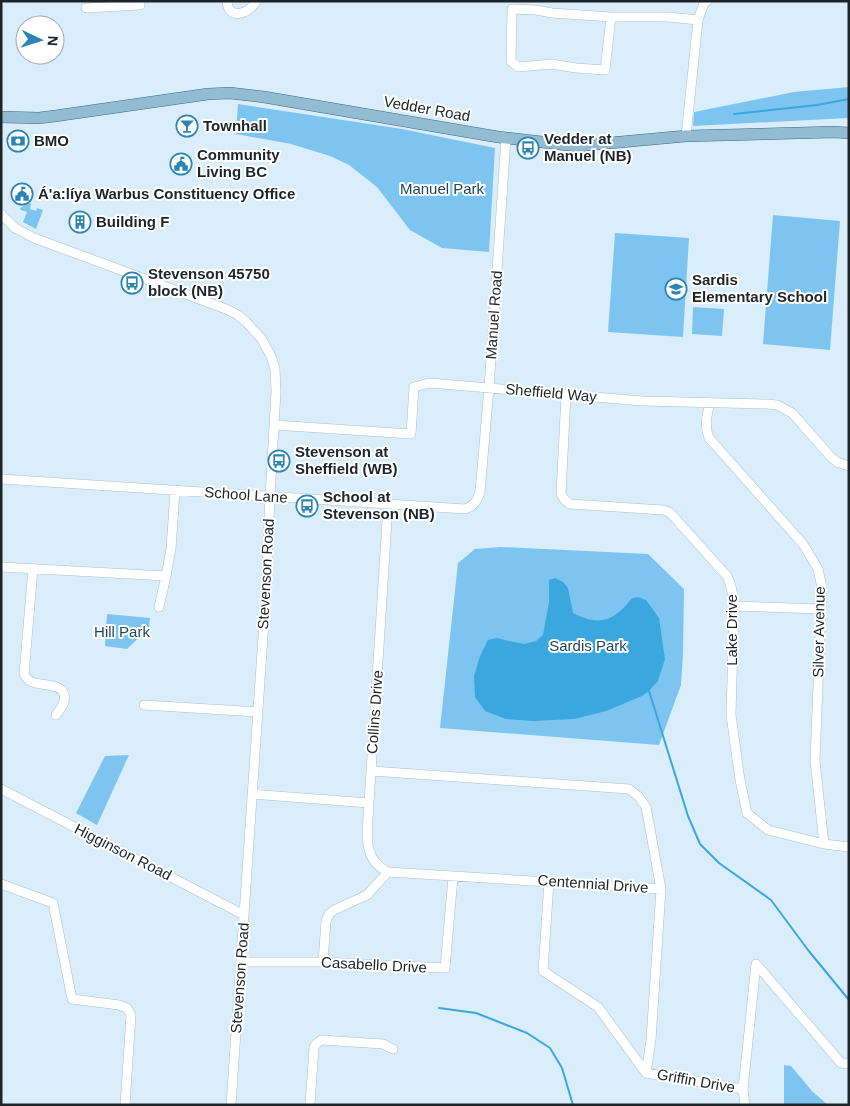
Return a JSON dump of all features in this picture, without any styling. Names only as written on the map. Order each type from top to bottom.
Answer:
[{"type":"main road","name":"Vedder Road","points":[[3,119],[39,118],[208,94],[230,93],[506,138],[577,146],[686,136],[849,133]]},
{"type":"street","points":[[86,8],[140,5],[140,1]]},
{"type":"street","points":[[227,1],[230,11],[240,14],[250,9],[256,1]]},
{"type":"street","points":[[686,136],[698,20],[704,2],[707,1]]},
{"type":"street","points":[[611,17],[605,70],[552,64],[518,67],[511,61],[512,9],[536,10],[552,14],[668,17],[698,20]]},
{"type":"street","name":"Manuel Road","points":[[480,492],[506,138]]},
{"type":"street","name":"Stevenson Road","points":[[3,219],[34,238],[238,315],[261,338],[271,356],[276,378],[265,607],[231,1105]]},
{"type":"street","name":"Sheffield Way","points":[[274,424],[411,434],[414,387],[429,383],[655,402],[768,404],[786,409],[792,413],[831,457],[837,462],[849,466]]},
{"type":"street","name":"Lake Drive","points":[[566,395],[561,494],[564,499],[570,504],[663,510],[669,512],[727,576],[731,584],[734,606],[731,716],[740,780],[747,813],[768,830],[824,844],[849,847]]},
{"type":"street","name":"Silver Avenue","points":[[710,402],[706,421],[706,431],[709,438],[803,544],[818,569],[822,588],[822,609],[815,761],[824,844]]},
{"type":"street","name":"School Lane","points":[[1,479],[465,510],[475,504],[480,492]]},
{"type":"street","points":[[159,606],[172,549],[175,491]]},
{"type":"street","name":"Collins Drive","points":[[369,803],[388,505]]},
{"type":"street","points":[[1,566],[166,576]]},
{"type":"street","points":[[33,568],[24,674],[32,682],[63,690],[63,706],[56,715]]},
{"type":"street","points":[[734,606],[822,609]]},
{"type":"street","points":[[144,705],[258,712]]},
{"type":"street","name":"Centennial Drive","points":[[372,771],[629,790],[639,797],[646,807],[662,889],[388,872]]},
{"type":"street","name":"Higginson Road","points":[[1,789],[244,915]]},
{"type":"street","points":[[252,794],[369,803],[367,839],[370,855],[380,869],[388,872],[367,895],[334,910],[330,914],[326,921],[323,962]]},
{"type":"street","name":"Casabello Drive","points":[[241,962],[323,962],[446,968],[453,877]]},
{"type":"street","name":"Griffin Drive","points":[[549,881],[543,972],[598,1007],[646,1073],[743,1089]]},
{"type":"street","points":[[1,884],[53,903],[72,999],[119,1005],[127,1008],[131,1014],[125,1105]]},
{"type":"street","points":[[646,1073],[651,1040],[662,889]]},
{"type":"street","points":[[745,1105],[743,1089],[756,964],[841,1063],[849,1064]]},
{"type":"street","points":[[310,1105],[314,1048],[317,1043],[322,1040],[383,1044],[393,1049]]},
{"type":"green space","points":[[849,87],[849,118],[693,126],[694,112],[794,92]]},
{"type":"green space","name":"Manuel Park","points":[[238,104],[402,129],[495,148],[489,252],[442,248],[410,230],[377,187],[349,165],[330,156],[291,144],[236,134]]},
{"type":"green space","points":[[30,203],[30,209],[36,211],[37,208],[43,210],[36,229],[23,222],[27,212],[20,208]]},
{"type":"green space","points":[[773,215],[840,221],[830,350],[763,344]]},
{"type":"green space","points":[[615,233],[689,238],[683,337],[608,332]]},
{"type":"green space","points":[[693,307],[724,309],[722,336],[692,334]]},
{"type":"green space","name":"Sardis Park","points":[[501,547],[648,554],[684,589],[681,685],[659,745],[440,728],[458,563],[475,549]]},
{"type":"green space","name":"Hill Park","points":[[107,614],[150,618],[149,628],[127,649],[105,646]]},
{"type":"green space","points":[[129,755],[97,825],[76,813],[105,756]]},
{"type":"green space","points":[[784,1065],[791,1066],[812,1091],[828,1105],[784,1105]]},
{"type":"shaded area","points":[[555,578],[563,582],[568,588],[573,613],[591,620],[613,617],[632,598],[638,597],[646,600],[659,618],[665,659],[658,681],[642,696],[606,711],[574,719],[533,721],[506,719],[485,711],[475,697],[474,676],[480,656],[488,640],[497,638],[524,644],[536,641],[543,635],[549,602],[549,580]]},
{"type":"waterway","points":[[734,114],[817,105],[849,99]]},
{"type":"waterway","points":[[649,691],[688,816],[700,844],[719,863],[771,900],[808,950],[849,1000]]},
{"type":"waterway","points":[[439,1008],[476,1013],[527,1033],[550,1048],[562,1068],[573,1105]]},
{"type":"place","name":"Townhall","points":[[187,126]]},
{"type":"place","name":"BMO","points":[[18,141]]},
{"type":"place","name":"Vedder at Manuel (NB)","points":[[528,148]]},
{"type":"place","name":"Community Living BC","points":[[181,164]]},
{"type":"place","name":"Á'a:líya Warbus Constituency Office","points":[[22,194]]},
{"type":"place","name":"Building F","points":[[80,222]]},
{"type":"place","name":"Stevenson 45750 block (NB)","points":[[132,283]]},
{"type":"place","name":"Sardis Elementary School","points":[[676,289]]},
{"type":"place","name":"Stevenson at Sheffield (WB)","points":[[279,461]]},
{"type":"place","name":"School at Stevenson (NB)","points":[[307,506]]}]
